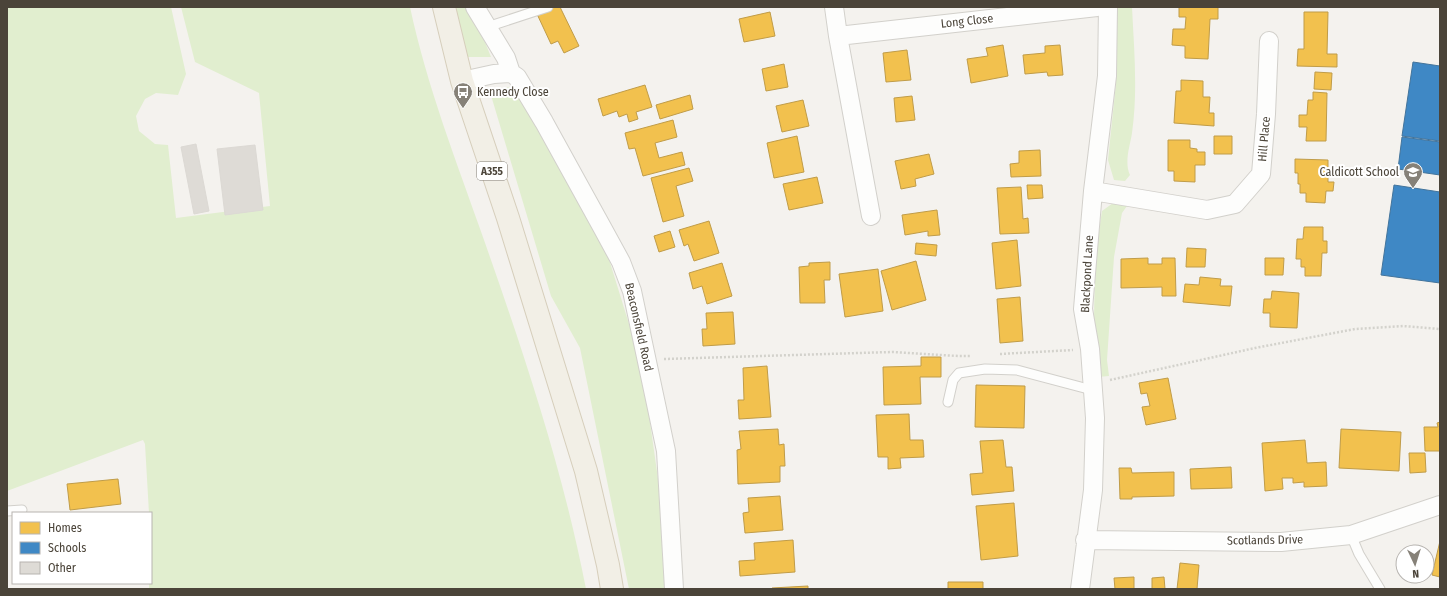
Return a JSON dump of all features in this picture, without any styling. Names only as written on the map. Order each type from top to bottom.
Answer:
[{"type":"main road","name":"A355","points":[[444,7],[462,81],[510,225],[586,471],[608,565],[612,589]]},
{"type":"street","name":"Beaconsfield Road","points":[[475,7],[506,58],[511,73],[517,77],[540,116],[621,262],[632,291],[666,451],[674,589]]},
{"type":"street","points":[[834,7],[871,216]]},
{"type":"street","name":"Long Close","points":[[838,36],[1096,7]]},
{"type":"street","name":"Blackpond Lane","points":[[1080,589],[1085,540],[1093,490],[1095,418],[1090,350],[1083,309],[1093,191],[1107,76],[1108,7]]},
{"type":"street","name":"Hill Place","points":[[1093,191],[1207,210],[1236,204],[1261,174],[1266,114],[1269,41]]},
{"type":"street","points":[[462,81],[494,74],[511,73]]},
{"type":"street","name":"Scotlands Drive","points":[[1085,540],[1281,542],[1351,535],[1440,505]]},
{"type":"lane","points":[[487,27],[548,7]]},
{"type":"lane","points":[[948,402],[953,380],[959,373],[985,369],[1016,370],[1092,387]]},
{"type":"lane","points":[[7,511],[22,510]]},
{"type":"lane","points":[[1351,535],[1359,554],[1380,589]]},
{"type":"path","points":[[1092,387],[1255,348],[1355,329],[1403,326],[1440,329]]},
{"type":"path","points":[[997,354],[1090,350]]},
{"type":"path","points":[[647,360],[892,352],[958,356],[974,355]]},
{"type":"green space","points":[[7,7],[171,7],[186,74],[178,95],[156,93],[145,99],[136,116],[139,131],[155,144],[168,145],[176,218],[270,206],[259,93],[195,62],[181,7],[410,7],[434,96],[528,369],[566,500],[586,589],[149,589],[149,584],[152,584],[152,512],[149,512],[145,444],[143,440],[7,491]]},
{"type":"green space","points":[[454,7],[471,7],[491,57],[467,57]]},
{"type":"green space","points":[[1116,7],[1132,7],[1134,38],[1135,102],[1132,133],[1127,159],[1130,175],[1125,181],[1114,180],[1108,160],[1116,83]]},
{"type":"green space","points":[[513,86],[608,256],[642,366],[663,514],[666,589],[629,589],[580,348],[551,296],[490,92]]},
{"type":"green space","points":[[1113,203],[1127,206],[1122,213],[1114,257],[1107,360],[1109,376],[1098,377],[1094,338],[1094,296],[1097,253],[1102,211]]},
{"type":"building: Homes","points":[[552,7],[560,7],[579,46],[564,53],[558,41],[551,44],[537,14]]},
{"type":"building: Homes","points":[[1179,7],[1218,7],[1218,19],[1210,19],[1208,59],[1185,58],[1185,46],[1172,45],[1173,29],[1185,29],[1186,17],[1179,17]]},
{"type":"building: Homes","points":[[770,12],[775,36],[744,42],[739,19]]},
{"type":"building: Homes","points":[[1304,12],[1328,12],[1327,54],[1337,54],[1337,67],[1297,66],[1298,49],[1304,49]]},
{"type":"building: Homes","points":[[1003,45],[1008,76],[971,83],[967,59],[988,56],[986,48]]},
{"type":"building: Homes","points":[[1060,45],[1063,75],[1048,76],[1047,72],[1025,74],[1023,55],[1045,53],[1045,46]]},
{"type":"building: Homes","points":[[907,50],[911,80],[886,82],[883,53]]},
{"type":"building: Homes","points":[[784,64],[788,87],[766,91],[762,69]]},
{"type":"building: Homes","points":[[1315,72],[1332,73],[1331,90],[1314,89]]},
{"type":"building: Homes","points":[[1181,80],[1203,81],[1203,97],[1210,97],[1209,113],[1214,113],[1214,126],[1174,123],[1176,91],[1181,91]]},
{"type":"building: Homes","points":[[645,85],[652,107],[636,112],[638,119],[629,122],[627,114],[619,117],[617,111],[603,116],[598,99]]},
{"type":"building: Homes","points":[[1313,92],[1327,93],[1326,141],[1306,141],[1307,127],[1299,127],[1299,115],[1307,115],[1308,100],[1313,100]]},
{"type":"building: Homes","points":[[690,95],[693,109],[660,119],[656,105]]},
{"type":"building: Homes","points":[[912,96],[915,120],[896,122],[894,98]]},
{"type":"building: Homes","points":[[803,100],[809,126],[782,132],[776,106]]},
{"type":"building: Homes","points":[[673,120],[677,137],[655,143],[659,158],[682,152],[685,165],[643,176],[635,148],[629,149],[625,133]]},
{"type":"building: Homes","points":[[797,136],[804,172],[774,178],[767,143]]},
{"type":"building: Homes","points":[[1214,136],[1232,136],[1232,154],[1214,154]]},
{"type":"building: Homes","points":[[1168,140],[1190,140],[1190,148],[1197,149],[1197,152],[1205,152],[1205,165],[1195,165],[1195,182],[1174,181],[1174,171],[1168,171]]},
{"type":"building: Homes","points":[[1040,150],[1041,176],[1011,177],[1010,164],[1019,163],[1019,151]]},
{"type":"building: Homes","points":[[929,154],[934,174],[915,179],[916,186],[901,189],[895,161]]},
{"type":"building: Homes","points":[[1295,159],[1328,160],[1328,182],[1334,182],[1333,191],[1326,191],[1325,203],[1306,202],[1306,193],[1300,193],[1298,173],[1295,173]]},
{"type":"building: Homes","points":[[689,168],[693,181],[676,186],[684,216],[663,222],[651,178]]},
{"type":"building: Homes","points":[[817,177],[823,203],[789,210],[783,184]]},
{"type":"building: Homes","points":[[1027,185],[1042,185],[1043,198],[1028,199]]},
{"type":"building: Homes","points":[[1021,187],[1023,219],[1028,218],[1029,233],[1000,234],[997,188]]},
{"type":"building: Homes","points":[[937,210],[940,235],[928,236],[928,231],[905,235],[902,215]]},
{"type":"building: Homes","points":[[709,221],[719,253],[694,261],[688,244],[684,246],[679,230]]},
{"type":"building: Homes","points":[[1304,227],[1323,227],[1323,241],[1327,241],[1327,253],[1322,253],[1321,276],[1305,276],[1305,267],[1301,267],[1301,259],[1296,259],[1297,239],[1303,239]]},
{"type":"building: Homes","points":[[670,231],[675,247],[659,252],[654,236]]},
{"type":"building: Homes","points":[[1017,240],[1021,286],[996,289],[992,243]]},
{"type":"building: Homes","points":[[916,243],[937,245],[936,256],[915,254]]},
{"type":"building: Homes","points":[[1187,248],[1206,249],[1205,267],[1186,267]]},
{"type":"building: Homes","points":[[1148,258],[1148,264],[1162,264],[1162,258],[1175,258],[1176,296],[1162,296],[1162,287],[1121,288],[1121,259]]},
{"type":"building: Homes","points":[[1265,258],[1284,258],[1283,275],[1265,275]]},
{"type":"building: Homes","points":[[916,261],[926,300],[892,310],[881,271]]},
{"type":"building: Homes","points":[[830,262],[830,280],[824,280],[825,303],[800,303],[799,267],[809,266],[809,263]]},
{"type":"building: Homes","points":[[722,263],[732,296],[707,304],[702,286],[693,289],[689,273]]},
{"type":"building: Homes","points":[[878,269],[883,311],[845,317],[839,274]]},
{"type":"building: Homes","points":[[1200,277],[1221,279],[1220,286],[1232,286],[1230,306],[1183,302],[1185,284],[1199,285]]},
{"type":"building: Homes","points":[[1272,291],[1299,293],[1297,328],[1270,327],[1270,313],[1263,313],[1264,299],[1271,299]]},
{"type":"building: Homes","points":[[1020,297],[1023,341],[1000,343],[997,299]]},
{"type":"building: Homes","points":[[733,312],[735,344],[703,346],[702,329],[707,329],[706,313]]},
{"type":"building: Homes","points":[[921,357],[941,357],[941,377],[920,377],[921,404],[884,405],[883,367],[921,366]]},
{"type":"building: Homes","points":[[767,366],[771,417],[739,419],[738,400],[744,400],[743,368]]},
{"type":"building: Homes","points":[[1168,378],[1176,419],[1146,425],[1142,407],[1150,406],[1147,393],[1141,394],[1139,383]]},
{"type":"building: Homes","points":[[976,385],[1025,386],[1024,428],[975,427]]},
{"type":"building: Homes","points":[[909,414],[910,440],[923,440],[924,457],[900,458],[901,468],[888,469],[888,457],[878,457],[876,415]]},
{"type":"building: Homes","points":[[1440,422],[1440,451],[1425,451],[1424,427],[1438,427],[1437,423]]},
{"type":"building: Homes","points":[[778,429],[779,445],[784,444],[785,466],[780,466],[780,482],[738,484],[737,450],[741,449],[739,431]]},
{"type":"building: Homes","points":[[1341,429],[1401,432],[1399,471],[1339,468]]},
{"type":"building: Homes","points":[[1003,440],[1006,467],[1012,467],[1014,491],[972,495],[970,474],[983,473],[980,441]]},
{"type":"building: Homes","points":[[1305,440],[1307,463],[1326,462],[1327,486],[1304,487],[1304,482],[1293,483],[1293,478],[1282,478],[1283,489],[1265,491],[1262,443]]},
{"type":"building: Homes","points":[[1409,453],[1425,453],[1426,472],[1410,473]]},
{"type":"building: Homes","points":[[1231,467],[1232,488],[1191,489],[1190,469]]},
{"type":"building: Homes","points":[[1119,468],[1131,468],[1132,473],[1174,472],[1174,496],[1132,497],[1132,499],[1120,499]]},
{"type":"building: Homes","points":[[118,479],[121,504],[70,510],[67,484]]},
{"type":"building: Homes","points":[[780,496],[783,530],[745,533],[743,513],[749,512],[748,498]]},
{"type":"building: Homes","points":[[1014,503],[1018,556],[981,560],[976,506]]},
{"type":"building: Homes","points":[[793,540],[795,572],[740,576],[739,561],[755,560],[754,543]]},
{"type":"building: Homes","points":[[1440,541],[1440,577],[1435,576],[1435,562]]},
{"type":"building: Homes","points":[[1180,563],[1199,565],[1197,589],[1177,589]]},
{"type":"building: Homes","points":[[1134,577],[1134,589],[1115,589],[1114,578]]},
{"type":"building: Homes","points":[[1164,577],[1165,589],[1152,589],[1152,578]]},
{"type":"building: Homes","points":[[948,582],[983,582],[983,589],[948,589]]},
{"type":"building: Homes","points":[[808,586],[808,589],[772,589],[772,588]]},
{"type":"building: Schools","points":[[1413,62],[1440,66],[1440,141],[1402,136]]},
{"type":"building: Schools","points":[[1402,137],[1440,142],[1440,175],[1398,169]]},
{"type":"building: Schools","points":[[1394,185],[1440,192],[1440,283],[1381,275]]},
{"type":"building: Other","points":[[196,144],[209,211],[194,214],[181,147]]},
{"type":"building: Other","points":[[255,145],[263,210],[225,215],[217,149]]},
{"type":"place","name":"Kennedy Close","points":[[463,109]]},
{"type":"place","name":"Caldicott School","points":[[1413,189]]}]
